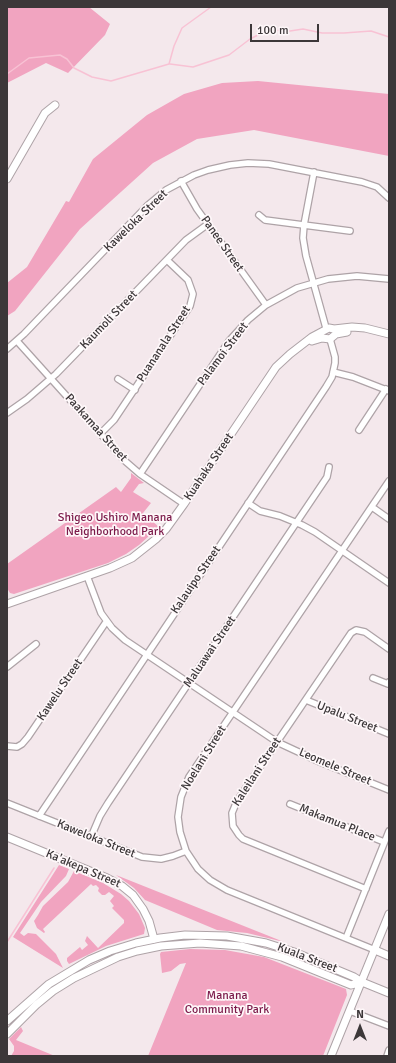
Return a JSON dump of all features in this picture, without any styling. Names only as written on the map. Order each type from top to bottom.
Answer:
[{"type":"main road","points":[[7,179],[45,113],[55,105]]},
{"type":"main road","name":"Kuahaka Street","points":[[8,602],[122,564],[143,550],[166,529],[276,367],[312,337],[327,329],[358,327],[389,334]]},
{"type":"main road","points":[[327,329],[333,332],[329,338],[322,335],[327,329]]},
{"type":"main road","name":"Kuahaka Street","points":[[305,343],[329,338],[340,333],[374,330]]},
{"type":"main road","name":"Ka'akepa Street","points":[[7,837],[107,878],[133,894],[149,921],[156,947]]},
{"type":"main road","points":[[331,1056],[389,914]]},
{"type":"main road","name":"Kuala Street","points":[[7,1021],[38,992],[69,970],[89,960],[110,951],[154,939],[197,934],[227,936],[253,940],[294,952],[354,977],[362,982]]},
{"type":"main road","name":"Kuala Street","points":[[7,1034],[41,1001],[74,978],[103,963],[137,951],[156,947],[200,943],[241,946],[282,957],[351,985],[362,982]]},
{"type":"main road","name":"Noelani Street","points":[[375,950],[389,956]]},
{"type":"main road","points":[[69,970],[74,978]]},
{"type":"main road","points":[[362,982],[389,993]]},
{"type":"street","name":"Kaweloka Street","points":[[7,349],[17,341],[148,205],[162,193],[182,181],[208,170],[230,164],[269,164],[362,182],[376,187],[389,198]]},
{"type":"street","points":[[314,172],[304,225],[304,247],[327,329]]},
{"type":"street","name":"Panee Street","points":[[182,181],[192,201],[266,305]]},
{"type":"street","points":[[259,215],[265,220],[350,230]]},
{"type":"street","name":"Kaumoli Street","points":[[7,413],[51,379],[186,240],[208,224]]},
{"type":"street","name":"Puananala Street","points":[[101,434],[114,420],[188,311],[192,302],[193,294],[188,280],[167,260]]},
{"type":"street","name":"Palamoi Street","points":[[140,474],[229,342],[248,320],[266,305],[286,293],[313,282],[349,276],[366,276],[389,279]]},
{"type":"street","name":"Kalauipo Street","points":[[39,816],[146,654],[326,388],[333,372],[334,357],[329,338]]},
{"type":"street","name":"Paakamaa Street","points":[[17,341],[125,461],[140,474],[184,504]]},
{"type":"street","points":[[333,372],[353,377],[387,390],[359,430]]},
{"type":"street","name":"Puananala Street","points":[[118,379],[134,390]]},
{"type":"street","name":"Maluawai Street","points":[[91,837],[100,816],[108,803],[327,478],[329,467]]},
{"type":"street","name":"Noelani Street","points":[[375,950],[219,886],[201,872],[186,851],[180,832],[178,817],[183,791],[194,769],[389,481]]},
{"type":"street","points":[[248,504],[260,511],[280,516],[315,532],[389,582]]},
{"type":"street","points":[[372,507],[389,518]]},
{"type":"street","name":"Leomele Street","points":[[87,576],[97,607],[106,622],[119,635],[277,742],[320,762],[389,790]]},
{"type":"street","name":"Kawelu Street","points":[[7,746],[17,747],[28,737],[106,622]]},
{"type":"street","name":"Kaleilani Street","points":[[366,889],[248,842],[235,831],[231,816],[234,805],[351,633],[356,630],[365,632],[389,649]]},
{"type":"street","points":[[7,667],[36,644]]},
{"type":"street","points":[[373,678],[388,684],[389,682]]},
{"type":"street","name":"Upalu Street","points":[[306,700],[389,734]]},
{"type":"street","name":"Kaweloka Street","points":[[7,803],[148,859],[155,860],[166,858],[186,851]]},
{"type":"street","name":"Makamua Place","points":[[290,804],[384,842]]},
{"type":"street","points":[[346,938],[389,831]]},
{"type":"street","points":[[350,1011],[389,1026]]},
{"type":"street","points":[[387,1056],[389,1050]]},
{"type":"green space","points":[[7,7],[89,7],[110,24],[105,35],[68,73],[46,63],[7,83]]},
{"type":"green space","points":[[258,81],[389,94],[389,156],[254,130],[197,139],[153,163],[80,229],[15,311],[7,316],[7,283],[27,267],[66,201],[69,202],[93,159],[147,115],[184,94],[222,83]]},
{"type":"green space","name":"Shigeo Ushiro Manana Neighborhood Park","points":[[131,473],[144,483],[139,484],[133,492],[151,503],[143,513],[159,527],[139,545],[126,554],[108,563],[14,594],[10,593],[7,588],[7,564],[116,487],[121,492],[131,478]]},
{"type":"green space","points":[[59,865],[69,869],[66,876],[41,902],[20,933],[24,936],[28,933],[36,934],[56,954],[63,968],[13,937]]},
{"type":"green space","points":[[74,871],[103,883],[121,894],[129,901],[139,914],[145,928],[144,934],[106,946],[69,964],[67,958],[80,947],[82,950],[88,945],[85,941],[87,936],[98,948],[124,923],[124,920],[112,908],[114,906],[110,901],[114,896],[109,892],[102,895],[98,891],[99,888],[96,885],[93,886],[91,884],[43,929],[45,932],[44,933],[37,928],[34,921],[43,906],[68,882]]},
{"type":"green space","points":[[116,875],[284,942],[247,933],[217,930],[145,900],[134,888]]},
{"type":"green space","name":"Manana Community Park","points":[[190,949],[225,950],[264,957],[346,989],[347,995],[323,1056],[148,1056],[186,963],[180,964],[171,971],[162,973],[160,954],[161,952]]},
{"type":"green space","points":[[21,1027],[23,1031],[16,1040],[55,1056],[11,1056],[14,1051],[14,1046],[9,1039]]},
{"type":"waterway","points":[[7,74],[29,58],[60,55],[67,59],[74,68],[92,77],[111,81],[169,64],[174,46],[182,28],[211,7]]},
{"type":"waterway","points":[[170,64],[193,67],[229,55],[250,39],[268,30],[290,31],[303,29],[322,33],[371,31],[389,37]]},
{"type":"waterway","points":[[7,942],[54,868]]}]
